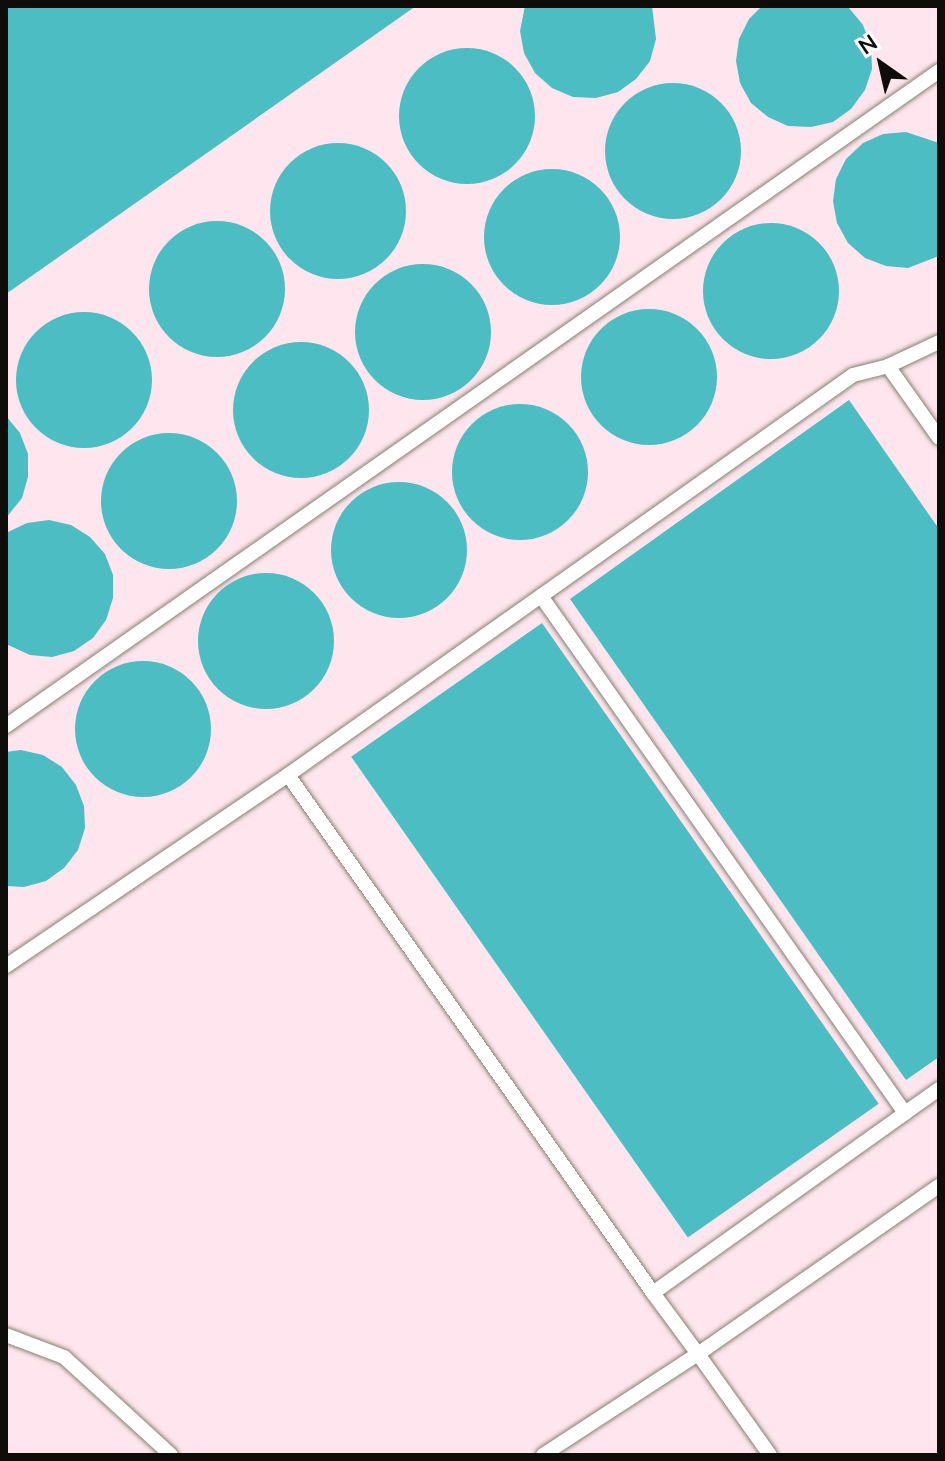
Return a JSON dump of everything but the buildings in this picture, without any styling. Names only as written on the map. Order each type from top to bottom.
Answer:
[{"type":"lane","points":[[6,726],[939,71]]},
{"type":"lane","points":[[6,966],[288,775],[853,375],[888,366],[939,342]]},
{"type":"lane","points":[[888,366],[939,438]]},
{"type":"lane","points":[[541,596],[905,1113]]},
{"type":"lane","points":[[288,775],[770,1455]]},
{"type":"lane","points":[[653,1293],[939,1089]]},
{"type":"lane","points":[[543,1455],[698,1354],[939,1186]]},
{"type":"lane","points":[[6,1335],[64,1357],[171,1455]]},
{"type":"shaded area","points":[[6,6],[939,6],[939,1455],[6,1455]]},
{"type":"water","points":[[6,6],[416,6],[6,294]]},
{"type":"water","points":[[525,6],[652,6],[656,39],[650,61],[636,79],[618,92],[596,98],[573,97],[552,88],[535,73],[524,53],[520,31]]},
{"type":"water","points":[[762,6],[849,8],[863,25],[871,46],[872,69],[865,90],[851,109],[833,122],[811,127],[788,126],[768,117],[751,103],[740,83],[736,61],[739,39],[749,19]]},
{"type":"water","points":[[467,48],[493,53],[515,68],[530,90],[535,116],[530,142],[515,164],[493,179],[467,184],[441,179],[419,164],[404,142],[399,116],[404,90],[419,68],[441,53]]},
{"type":"water","points":[[673,83],[699,88],[721,103],[736,125],[741,151],[736,177],[721,199],[699,214],[673,219],[647,214],[625,199],[610,177],[605,151],[610,125],[625,103],[647,88]]},
{"type":"water","points":[[906,132],[939,143],[939,256],[908,268],[886,266],[865,258],[848,243],[837,223],[833,201],[836,179],[846,159],[863,143],[883,134]]},
{"type":"water","points":[[338,143],[364,148],[386,163],[401,185],[406,211],[401,237],[386,259],[364,274],[338,279],[312,274],[290,259],[275,237],[270,211],[275,185],[290,163],[312,148]]},
{"type":"water","points":[[552,169],[578,174],[600,189],[615,211],[620,237],[615,263],[600,285],[578,300],[552,305],[526,300],[504,285],[489,263],[484,237],[489,211],[504,189],[526,174]]},
{"type":"water","points":[[217,221],[243,226],[265,241],[280,263],[285,289],[280,315],[265,337],[243,352],[217,357],[191,352],[169,337],[154,315],[149,289],[154,263],[169,241],[191,226]]},
{"type":"water","points":[[771,223],[797,228],[819,243],[834,265],[839,291],[834,317],[819,339],[797,354],[771,359],[745,354],[723,339],[708,317],[703,291],[708,265],[723,243],[745,228]]},
{"type":"water","points":[[423,264],[449,269],[471,284],[486,306],[491,332],[486,358],[471,380],[449,395],[423,400],[397,395],[375,380],[360,358],[355,332],[360,306],[375,284],[397,269]]},
{"type":"water","points":[[649,309],[675,314],[697,329],[712,351],[717,377],[712,403],[697,425],[675,440],[649,445],[623,440],[601,425],[586,403],[581,377],[586,351],[601,329],[623,314]]},
{"type":"water","points":[[84,312],[110,317],[132,332],[147,354],[152,380],[147,406],[132,428],[110,443],[84,448],[58,443],[36,428],[21,406],[16,380],[21,354],[36,332],[58,317]]},
{"type":"water","points":[[301,342],[327,347],[349,362],[364,384],[369,410],[364,436],[349,458],[327,473],[301,478],[275,473],[253,458],[238,436],[233,410],[238,384],[253,362],[275,347]]},
{"type":"water","points":[[849,400],[939,529],[939,1057],[906,1080],[570,599]]},
{"type":"water","points":[[520,404],[546,409],[568,424],[583,446],[588,472],[583,498],[568,520],[546,535],[520,540],[494,535],[472,520],[457,498],[452,472],[457,446],[472,424],[494,409]]},
{"type":"water","points":[[6,416],[20,433],[28,454],[28,477],[22,498],[6,518]]},
{"type":"water","points":[[169,433],[195,438],[217,453],[232,475],[237,501],[232,527],[217,549],[195,564],[169,569],[143,564],[121,549],[106,527],[101,501],[106,475],[121,453],[143,438]]},
{"type":"water","points":[[399,482],[425,487],[447,502],[462,524],[467,550],[462,576],[447,598],[425,613],[399,618],[373,613],[351,598],[336,576],[331,550],[336,524],[351,502],[373,487]]},
{"type":"water","points":[[49,520],[71,525],[90,537],[105,554],[113,575],[113,598],[106,620],[93,638],[74,651],[52,657],[30,655],[6,644],[6,533],[27,523]]},
{"type":"water","points":[[266,573],[292,578],[314,593],[329,615],[334,641],[329,667],[314,689],[292,704],[266,709],[240,704],[218,689],[203,667],[198,641],[203,615],[218,593],[240,578]]},
{"type":"water","points":[[542,623],[879,1104],[688,1237],[351,757]]},
{"type":"water","points":[[143,661],[169,666],[191,681],[206,703],[211,729],[206,755],[191,777],[169,792],[143,797],[117,792],[95,777],[80,755],[75,729],[80,703],[95,681],[117,666]]},
{"type":"water","points":[[21,750],[43,755],[62,767],[76,785],[84,806],[85,828],[78,850],[64,868],[46,881],[24,887],[6,886],[6,752]]}]
